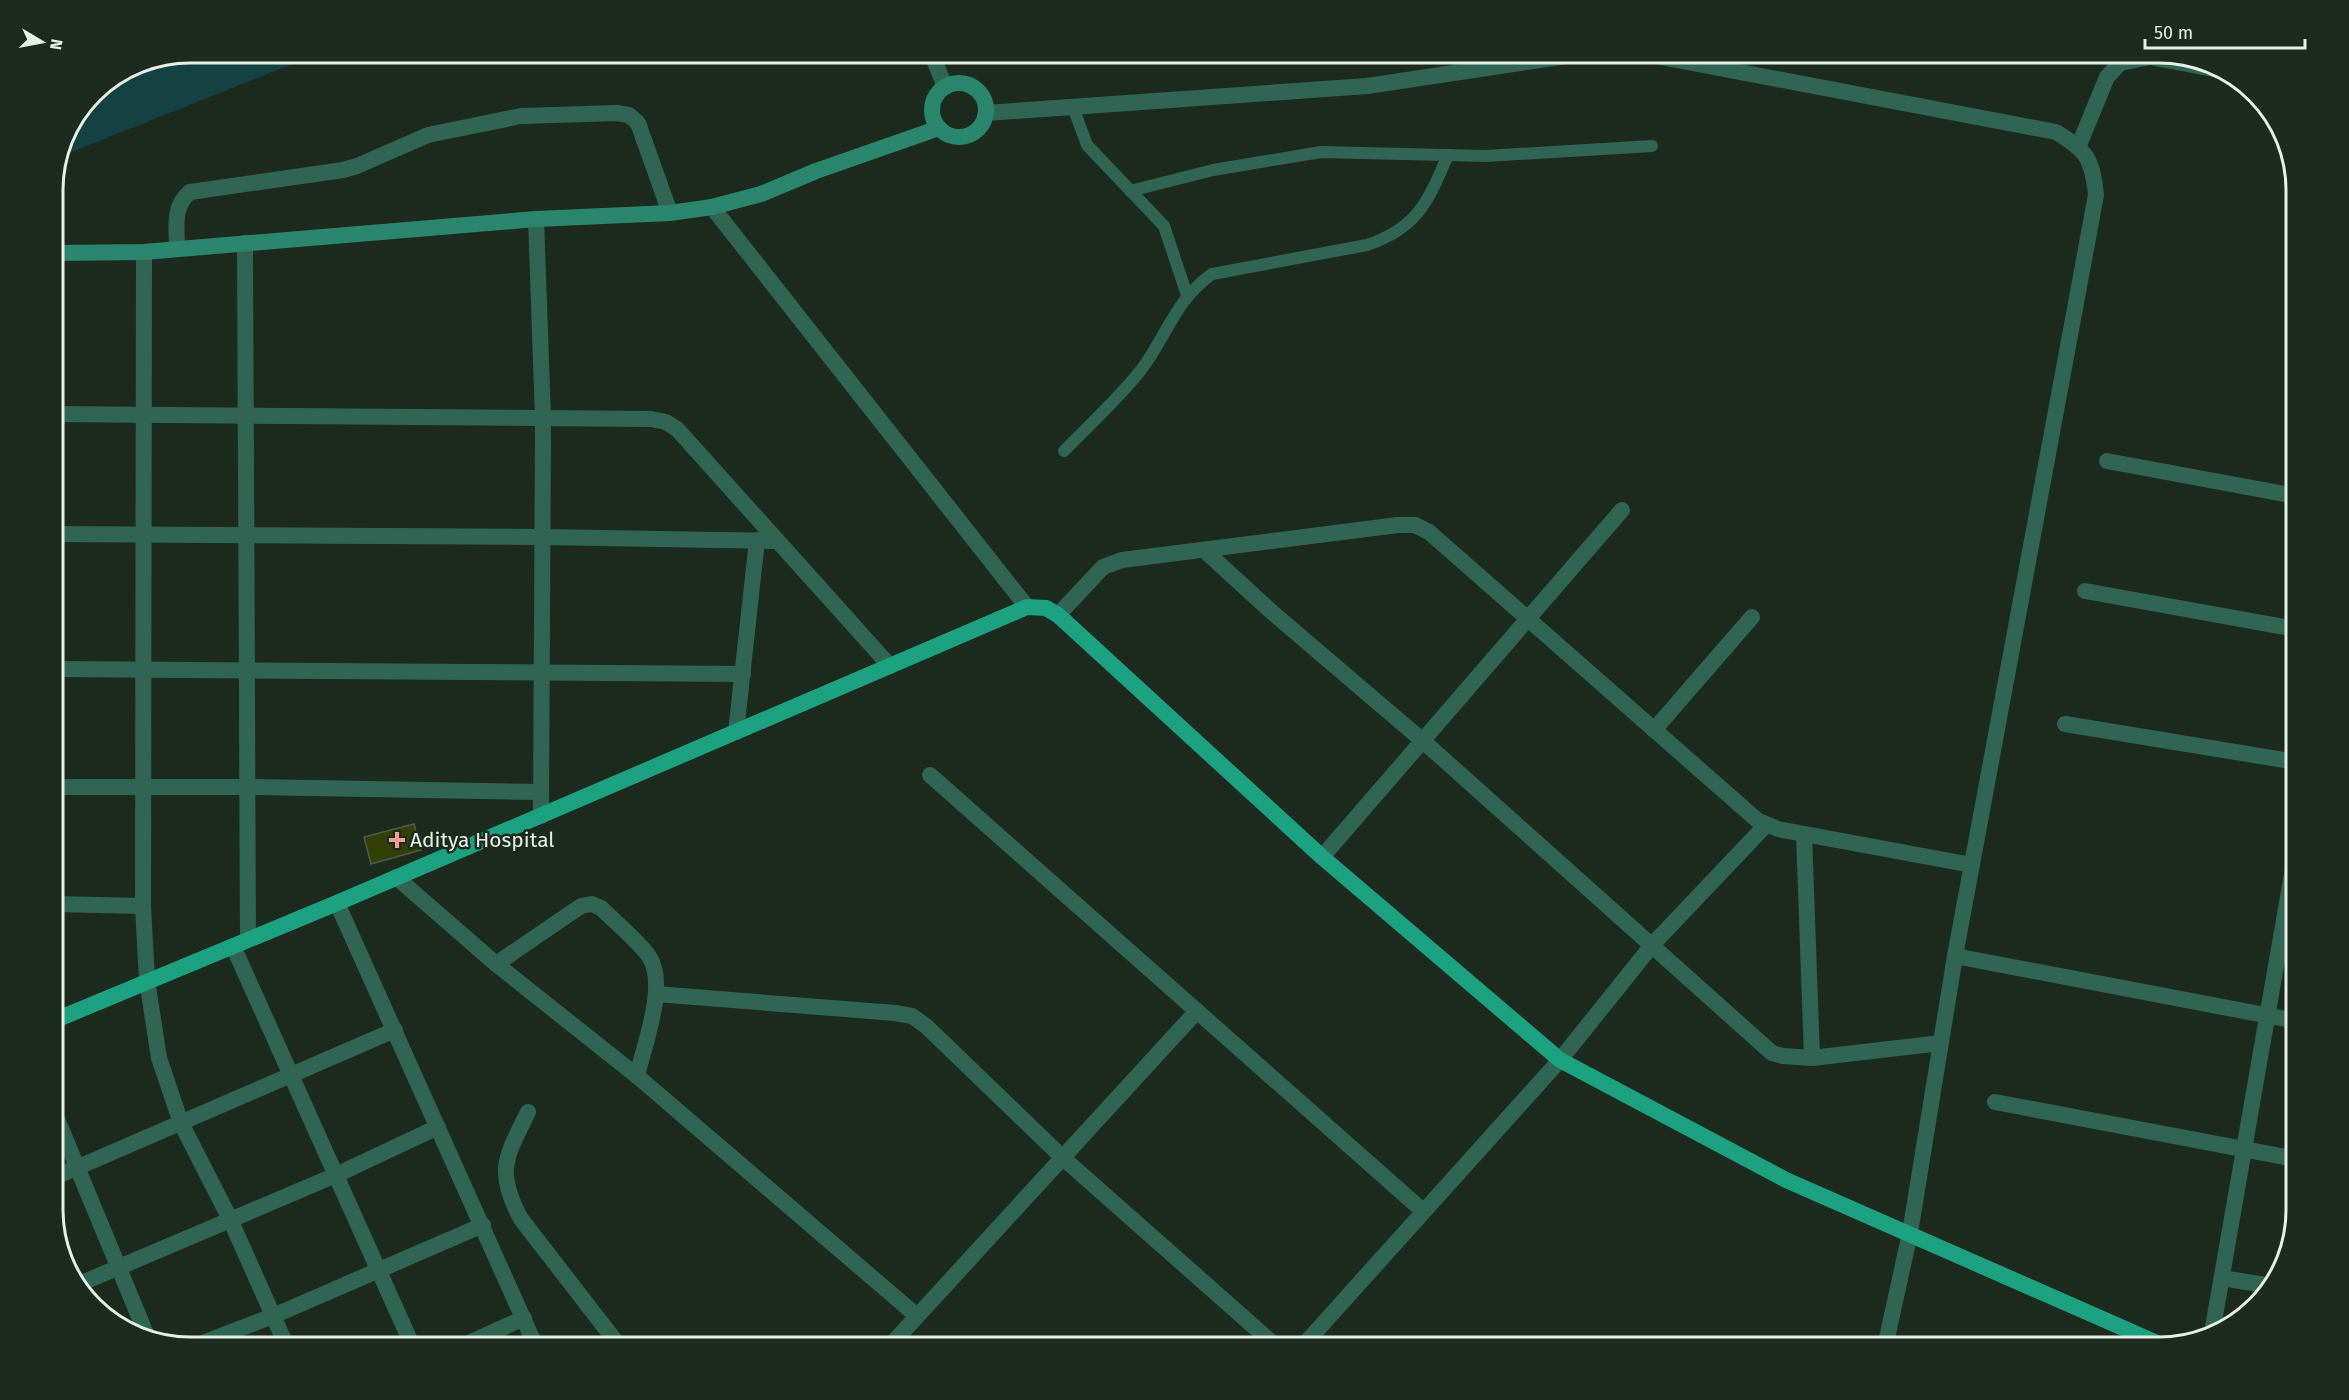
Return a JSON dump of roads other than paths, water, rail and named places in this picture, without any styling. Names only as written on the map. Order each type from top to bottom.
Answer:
[{"type":"main road","points":[[954,83],[970,85],[982,96],[986,113],[979,128],[964,136],[955,136],[939,128],[934,119],[933,101],[945,87],[954,83]]},
{"type":"main road","points":[[63,253],[144,252],[536,219],[670,213],[712,207],[761,194],[816,171],[939,128]]},
{"type":"main road","points":[[63,1017],[337,903],[1027,607],[1046,608],[1058,615],[1322,857],[1560,1060],[1786,1180],[2144,1337]]},
{"type":"street","points":[[935,63],[945,87]]},
{"type":"street","points":[[986,113],[1367,86],[1520,63]]},
{"type":"street","points":[[1693,63],[2056,132],[2079,146],[2093,168],[2096,195],[1955,956],[1910,1233],[1887,1337]]},
{"type":"street","points":[[2079,146],[2107,77],[2120,63]]},
{"type":"street","points":[[177,249],[177,212],[180,200],[190,192],[343,170],[428,135],[538,114],[617,113],[629,115],[638,123],[670,213]]},
{"type":"street","points":[[712,207],[1027,607]]},
{"type":"street","points":[[536,219],[543,418],[541,816]]},
{"type":"street","points":[[246,243],[248,787],[241,943],[290,1076],[409,1337]]},
{"type":"street","points":[[144,252],[143,906],[147,980],[159,1058],[181,1123],[230,1219],[283,1337]]},
{"type":"street","points":[[63,414],[651,419],[666,422],[677,429],[890,666]]},
{"type":"street","points":[[2107,461],[2286,494]]},
{"type":"street","points":[[1322,857],[1622,510]]},
{"type":"street","points":[[1058,615],[1103,567],[1122,560],[1398,525],[1415,525],[1429,532],[1757,820],[1766,825],[1804,834],[1972,865]]},
{"type":"street","points":[[63,534],[777,541]]},
{"type":"street","points":[[736,732],[757,540]]},
{"type":"street","points":[[1204,550],[1273,613],[1423,741],[1653,944],[1772,1053],[1812,1058],[1941,1043]]},
{"type":"street","points":[[2085,591],[2286,627]]},
{"type":"street","points":[[1654,729],[1752,617]]},
{"type":"street","points":[[63,669],[743,674]]},
{"type":"street","points":[[2065,724],[2286,760]]},
{"type":"street","points":[[930,775],[1423,1211]]},
{"type":"street","points":[[63,787],[248,787],[541,792]]},
{"type":"street","points":[[1311,1337],[1560,1060],[1653,944],[1766,825]]},
{"type":"street","points":[[1804,834],[1812,1058]]},
{"type":"street","points":[[396,877],[496,964],[637,1076],[917,1316]]},
{"type":"street","points":[[337,903],[532,1337]]},
{"type":"street","points":[[63,904],[143,906]]},
{"type":"street","points":[[496,964],[581,906],[591,904],[600,908],[650,956],[655,967],[657,994],[637,1076]]},
{"type":"street","points":[[2214,1324],[2286,926]]},
{"type":"street","points":[[1955,956],[2286,1019]]},
{"type":"street","points":[[657,994],[912,1016],[926,1026],[1063,1158],[1266,1337]]},
{"type":"street","points":[[899,1337],[1197,1011]]},
{"type":"street","points":[[63,1173],[395,1030]]},
{"type":"street","points":[[1995,1102],[2286,1157]]},
{"type":"street","points":[[528,1112],[507,1155],[504,1172],[514,1207],[612,1337]]},
{"type":"street","points":[[85,1281],[336,1174],[438,1127]]},
{"type":"street","points":[[63,1133],[144,1328]]},
{"type":"street","points":[[218,1337],[273,1316],[483,1225]]},
{"type":"street","points":[[2222,1278],[2262,1284]]},
{"type":"street","points":[[482,1337],[524,1318]]},
{"type":"lane","points":[[1073,107],[1087,145],[1164,226],[1187,296]]},
{"type":"lane","points":[[1130,191],[1213,170],[1321,152],[1486,156],[1652,146]]},
{"type":"lane","points":[[1064,451],[1141,370],[1187,296],[1212,274],[1382,240],[1419,214],[1428,200],[1448,155]]},
{"type":"water","points":[[190,63],[295,63],[69,153],[76,134],[95,106],[120,84],[149,70],[166,65]]},
{"type":"place","name":"Aditya Hospital","points":[[397,840]]}]
